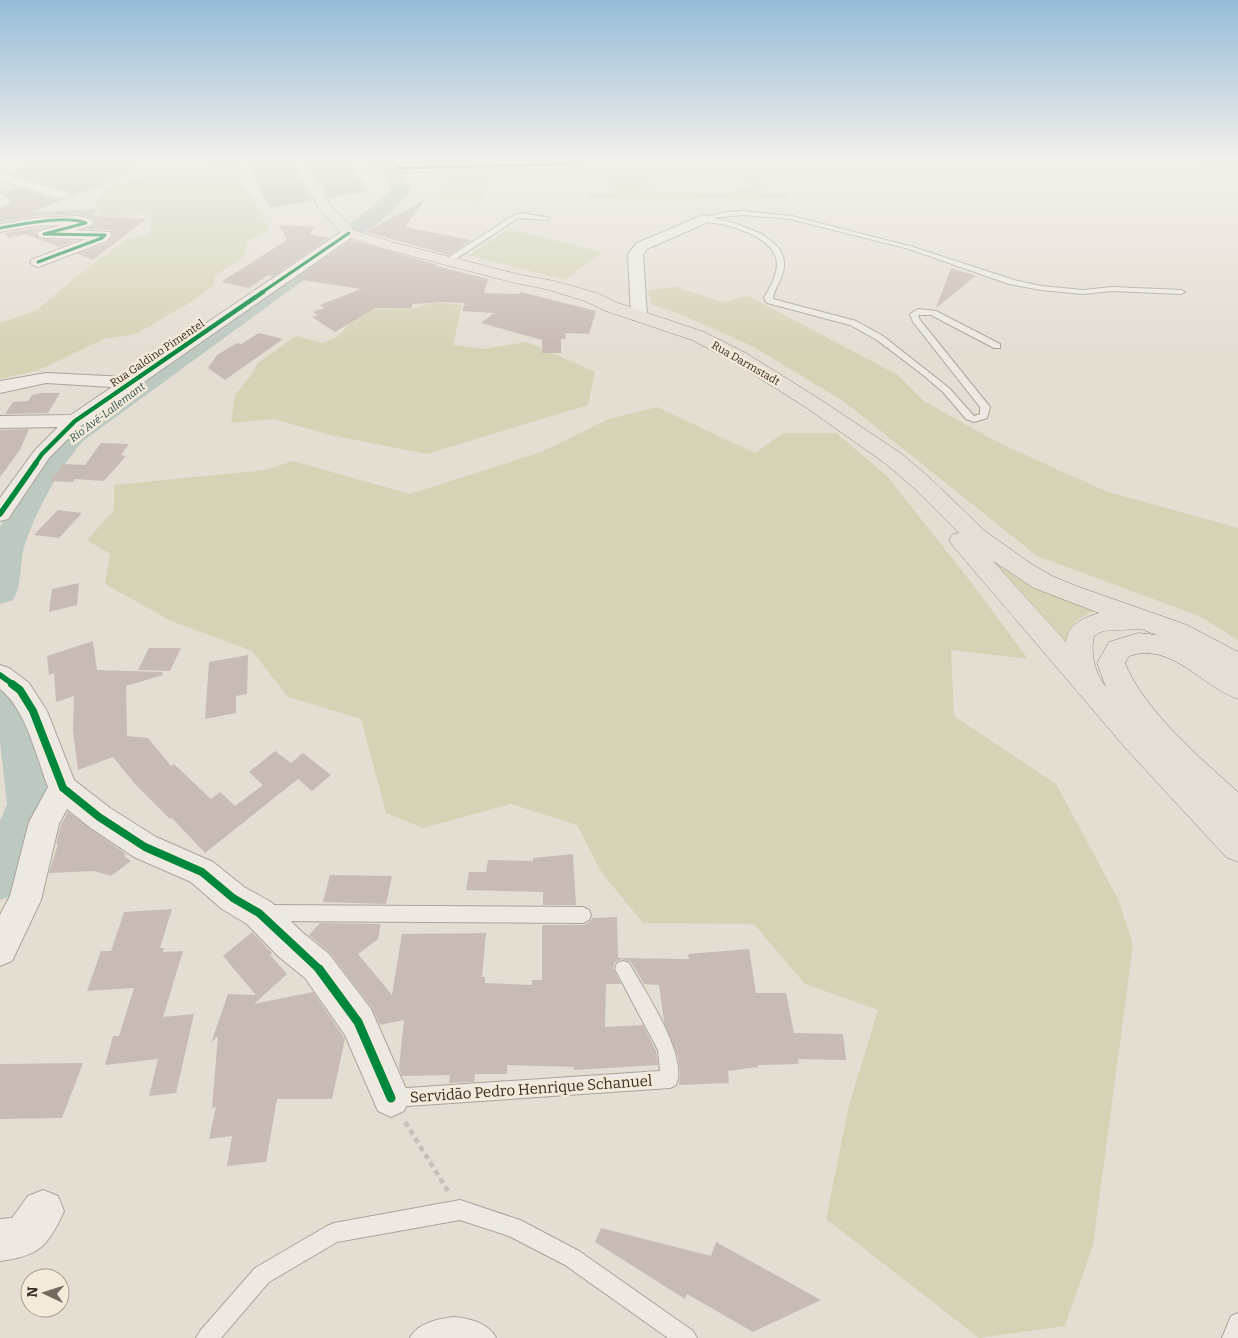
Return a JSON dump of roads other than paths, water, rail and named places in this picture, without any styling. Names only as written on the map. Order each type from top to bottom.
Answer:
[{"type":"main road","points":[[340,223],[349,233]]},
{"type":"main road","name":"Rua Darmstadt","points":[[349,233],[521,280],[540,291],[584,303],[612,307],[698,336],[739,357],[814,404],[869,442]]},
{"type":"main road","points":[[869,442],[917,478],[976,537],[1021,569],[1043,582],[1070,593],[1178,632],[1215,651],[1238,666]]},
{"type":"main road","points":[[869,442],[932,507],[1138,742],[1238,847]]},
{"type":"main road","points":[[1088,685],[1079,657],[1079,648],[1080,636],[1090,624],[1110,620],[1150,622]]},
{"type":"main road","points":[[1238,688],[1202,664],[1169,648],[1141,642],[1119,649],[1111,663],[1121,688],[1152,726],[1197,774],[1238,812]]},
{"type":"street","points":[[0,228],[26,223]]},
{"type":"street","points":[[38,262],[102,238],[105,235],[44,234],[84,223]]},
{"type":"street","points":[[639,316],[635,254],[642,246],[694,223]]},
{"type":"street","name":"Rua Galdino Pimentel","points":[[0,514],[42,454],[75,421],[349,233]]},
{"type":"street","points":[[0,388],[46,378],[132,383]]},
{"type":"street","points":[[0,422],[75,421]]},
{"type":"street","points":[[3,676],[20,690],[33,711],[63,788],[98,817],[138,842],[202,872],[233,898],[259,913],[290,944],[317,966],[358,1022],[390,1098]]},
{"type":"street","points":[[0,949],[25,900],[44,822],[63,788]]},
{"type":"street","points":[[0,1240],[23,1238],[43,1211]]},
{"type":"lane","points":[[447,260],[504,223]]},
{"type":"lane","points":[[727,223],[751,232],[774,247],[780,259],[779,275],[768,298],[770,301],[853,323],[880,338],[946,390],[969,417],[974,419],[984,416],[985,407],[916,320],[914,314],[918,311],[933,313],[997,346]]},
{"type":"lane","points":[[815,223],[912,248],[1012,282],[1041,288],[1083,292],[1112,289],[1181,292]]},
{"type":"lane","points":[[259,913],[583,915]]},
{"type":"lane","name":"Servidão Pedro Henrique Schanuel","points":[[390,1098],[670,1079],[666,1048],[623,969]]},
{"type":"lane","points":[[208,1338],[262,1274],[334,1233],[460,1210],[513,1227],[572,1258],[686,1338]]},
{"type":"lane","points":[[1233,1338],[1238,1322]]},
{"type":"lane","points":[[421,1338],[430,1332],[451,1327],[477,1332],[485,1338]]},
{"type":"waterway","name":"Rio Avé‐Lallemant","points":[[359,227],[363,223]]},
{"type":"waterway","name":"Rio Avé‐Lallemant","points":[[0,591],[8,545],[29,500],[55,454],[73,435],[319,258]]},
{"type":"waterway","name":"Rio Avé‐Lallemant","points":[[0,702],[17,720],[26,772],[29,804],[0,878]]}]
